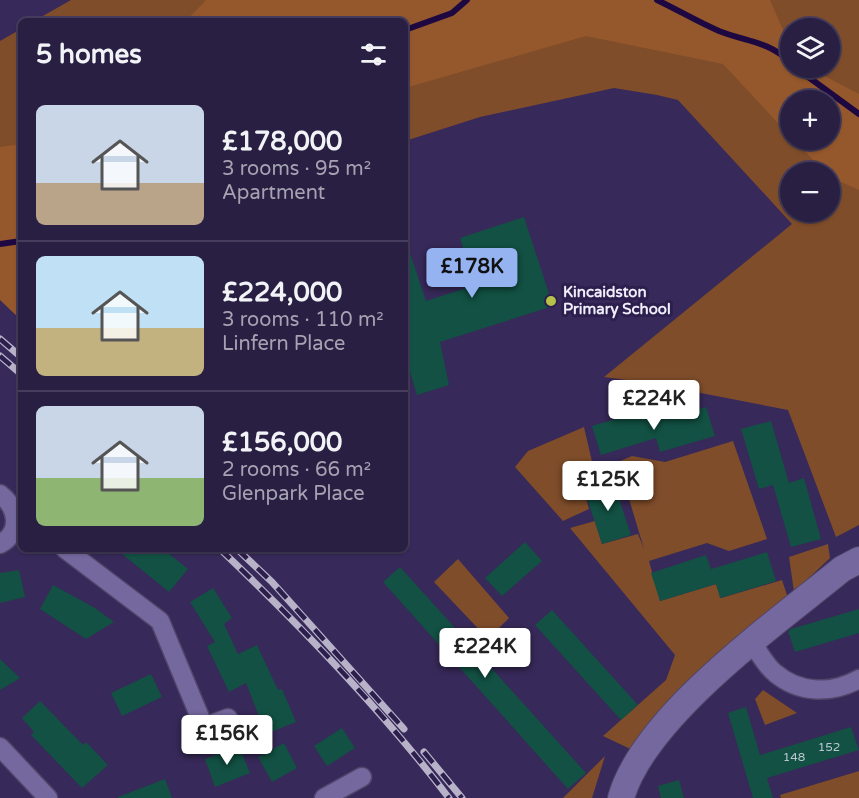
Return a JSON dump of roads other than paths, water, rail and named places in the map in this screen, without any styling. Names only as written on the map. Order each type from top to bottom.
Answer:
[{"type":"street","points":[[0,494],[13,507],[18,525],[12,534],[0,544]]},
{"type":"street","points":[[69,552],[160,621],[204,727],[228,718]]},
{"type":"street","points":[[621,798],[630,776],[661,729],[685,701],[842,569],[859,560]]},
{"type":"street","points":[[752,643],[775,673],[810,690],[841,689],[859,679]]},
{"type":"street","points":[[0,747],[48,798]]},
{"type":"street","points":[[324,798],[362,777]]},
{"type":"waterway","points":[[408,29],[452,13],[467,0]]},
{"type":"waterway","points":[[657,0],[719,31],[765,46],[780,54]]},
{"type":"waterway","points":[[810,78],[859,114]]},
{"type":"waterway","points":[[0,244],[18,241]]},
{"type":"railway","points":[[0,339],[18,354]]},
{"type":"railway","points":[[0,356],[18,371]]},
{"type":"railway","points":[[223,552],[340,669],[449,798]]},
{"type":"railway","points":[[240,552],[272,582],[404,729]]},
{"type":"railway","points":[[424,752],[462,798]]},
{"type":"place","name":"Kincaidston Primary School","points":[[551,301]]}]
